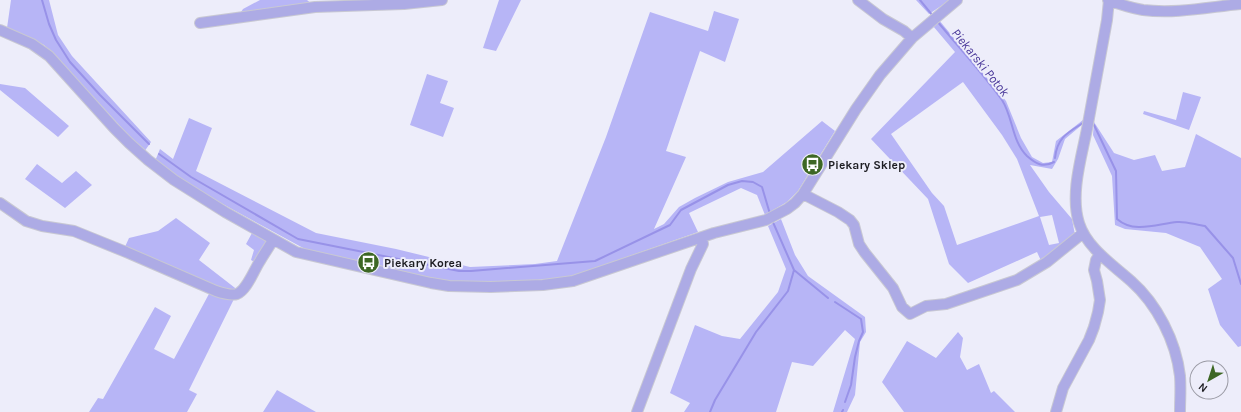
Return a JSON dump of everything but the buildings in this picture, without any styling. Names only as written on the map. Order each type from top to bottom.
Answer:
[{"type":"street","points":[[200,23],[315,7],[404,4],[442,0]]},
{"type":"street","points":[[858,0],[912,38]]},
{"type":"street","points":[[0,30],[32,44],[49,56],[129,143],[174,180],[225,212],[296,252],[430,283],[449,286],[491,287],[543,285],[573,281],[702,237],[766,220],[779,214],[795,203],[803,194],[866,93],[890,62],[912,38],[957,0]]},
{"type":"street","points":[[1180,412],[1181,390],[1173,345],[1158,314],[1148,299],[1132,282],[1100,254],[1083,232],[1079,221],[1076,200],[1078,173],[1108,16],[1108,0],[1141,10],[1156,11],[1212,8],[1241,4]]},
{"type":"street","points":[[803,194],[850,220],[854,225],[860,244],[865,253],[893,288],[902,307],[910,314],[926,306],[946,304],[1016,280],[1047,262],[1083,232]]},
{"type":"street","points":[[0,203],[26,221],[42,226],[74,231],[216,291],[229,294],[241,292],[274,240]]},
{"type":"street","points":[[637,412],[691,269],[703,244],[702,237]]},
{"type":"street","points":[[1056,412],[1063,388],[1094,327],[1100,300],[1094,270],[1096,260],[1100,254]]},
{"type":"shaded area","points":[[11,0],[49,0],[58,35],[72,56],[151,142],[144,152],[44,45],[7,28]]},
{"type":"shaded area","points":[[260,0],[307,0],[313,5],[239,15],[243,9]]},
{"type":"shaded area","points":[[499,0],[521,0],[496,51],[483,48]]},
{"type":"shaded area","points":[[916,0],[950,0],[929,14]]},
{"type":"shaded area","points":[[714,11],[739,19],[725,62],[700,51],[666,151],[686,157],[654,229],[664,224],[679,207],[695,198],[728,182],[763,172],[822,121],[835,131],[798,191],[787,202],[765,215],[757,195],[741,188],[689,213],[698,232],[570,277],[505,283],[445,282],[389,270],[387,267],[364,262],[363,265],[305,249],[186,184],[155,161],[160,149],[173,159],[189,118],[212,128],[196,171],[316,233],[396,249],[470,267],[535,264],[557,261],[606,137],[650,12],[708,31]]},
{"type":"shaded area","points":[[939,20],[1006,101],[1021,138],[1032,157],[1043,163],[1052,162],[1056,141],[1083,120],[1083,124],[1065,139],[1058,159],[1052,169],[1030,165],[1049,192],[1072,219],[1075,235],[1042,263],[1037,252],[968,283],[949,264],[928,199],[871,139],[955,52],[933,26]],"holes":[[[963,82],[1002,135],[1017,159],[1039,216],[957,245],[944,206],[932,193],[891,134]],[[1052,215],[1059,243],[1049,245],[1040,217]]]},
{"type":"shaded area","points":[[427,74],[448,81],[440,103],[454,108],[443,137],[410,125]]},
{"type":"shaded area","points":[[0,84],[25,88],[69,126],[58,137],[0,90]]},
{"type":"shaded area","points":[[1183,92],[1201,97],[1189,130],[1143,114],[1144,111],[1176,120]]},
{"type":"shaded area","points":[[1094,122],[1114,153],[1134,160],[1155,155],[1162,171],[1185,167],[1196,134],[1241,158],[1241,346],[1238,347],[1220,325],[1208,289],[1222,279],[1200,247],[1166,233],[1125,229],[1115,225],[1112,176],[1093,135]]},
{"type":"shaded area","points":[[37,164],[62,183],[76,171],[92,185],[65,208],[25,179]]},
{"type":"shaded area","points":[[176,218],[210,243],[199,260],[239,291],[230,292],[124,249],[129,238],[158,231]]},
{"type":"shaded area","points":[[781,219],[795,255],[808,276],[865,317],[866,332],[860,342],[855,395],[847,412],[833,412],[855,339],[845,330],[813,366],[792,362],[776,412],[684,412],[690,403],[670,393],[695,325],[722,336],[740,339],[778,292],[786,269],[768,226]]},
{"type":"shaded area","points":[[252,233],[269,243],[256,263],[251,260],[254,250],[246,244]]},
{"type":"shaded area","points":[[210,292],[234,299],[189,390],[197,394],[187,412],[89,412],[98,398],[103,399],[155,307],[171,316],[154,349],[174,359]]},
{"type":"shaded area","points":[[958,332],[963,338],[960,357],[967,370],[979,364],[991,393],[994,391],[1015,412],[904,412],[882,382],[907,341],[936,358]]},
{"type":"shaded area","points":[[277,390],[316,412],[263,412]]},
{"type":"waterway","points":[[42,0],[49,24],[56,40],[70,62],[100,95],[149,144]]},
{"type":"waterway","name":"Piekarski Potok","points":[[920,0],[933,16]]},
{"type":"waterway","name":"Piekarski Potok","points":[[937,21],[1002,100],[1006,107],[1015,137],[1022,150],[1030,159],[1037,163],[1046,165],[1054,162]]},
{"type":"waterway","name":"Piekarski Potok","points":[[1055,158],[1058,146],[1064,137],[1083,123]]},
{"type":"waterway","name":"Piekarski Potok","points":[[1094,125],[1116,171],[1117,219],[1124,224],[1138,227],[1180,222],[1205,226],[1233,258],[1241,284]]},
{"type":"waterway","points":[[159,154],[191,177],[298,239],[459,271],[595,261],[670,225],[681,210],[728,185],[742,181],[753,182],[762,187],[770,214]]},
{"type":"waterway","points":[[772,220],[794,270],[828,298]]},
{"type":"waterway","points":[[710,412],[715,400],[756,332],[788,291],[794,270]]},
{"type":"waterway","points":[[835,302],[861,319],[863,332],[859,341],[851,385],[845,402]]},
{"type":"place","name":"Piekary Sklep","points":[[813,165]]},
{"type":"place","name":"Piekary Korea","points":[[368,263]]}]
